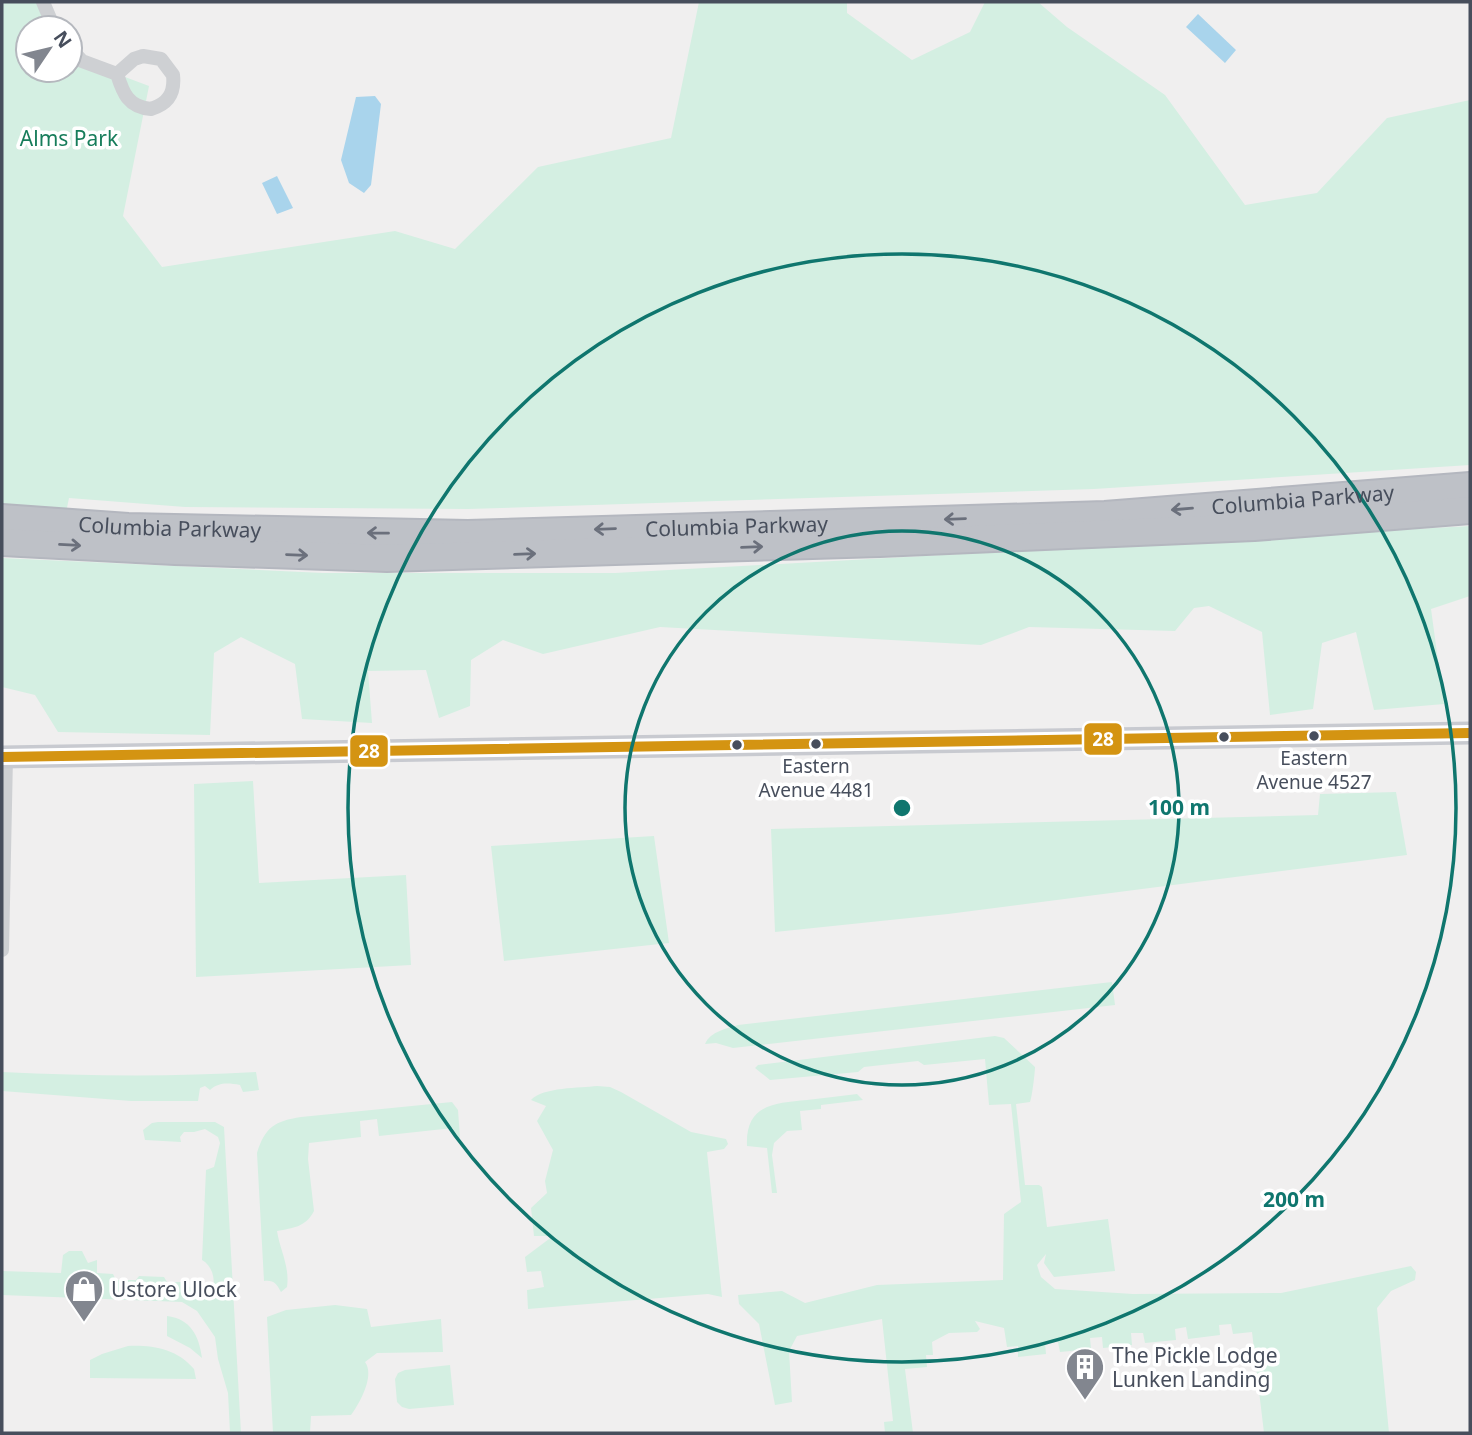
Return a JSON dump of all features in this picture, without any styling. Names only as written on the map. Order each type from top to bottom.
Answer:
[{"type":"highway","name":"Columbia Parkway","points":[[2,518],[128,527],[468,534],[1105,515],[1470,486]]},
{"type":"highway","name":"Columbia Parkway","points":[[2,542],[387,558],[1240,528],[1470,510]]},
{"type":"main road","points":[[4,757],[1470,733]]},
{"type":"street","points":[[84,62],[117,74]]},
{"type":"street","points":[[2,950],[4,757]]},
{"type":"green space","name":"Alms Park","points":[[2,2],[43,2],[48,14],[14,14],[14,84],[84,84],[84,56],[117,74],[149,86],[123,216],[162,267],[395,231],[455,249],[538,167],[671,138],[699,2],[847,2],[847,13],[912,60],[970,32],[985,2],[1038,2],[1067,27],[1165,95],[1245,205],[1317,193],[1387,118],[1470,100],[1470,465],[1094,489],[468,509],[185,507],[69,498],[64,522],[2,518]]},
{"type":"green space","points":[[1470,526],[1470,596],[1431,609],[1444,704],[1374,710],[1356,632],[1322,643],[1313,709],[1270,715],[1262,632],[1209,606],[1194,608],[1175,631],[1029,627],[981,645],[660,627],[543,654],[503,640],[471,660],[470,706],[439,718],[426,670],[368,671],[372,723],[302,719],[295,664],[241,637],[214,653],[210,735],[58,732],[35,695],[2,687],[2,558],[323,573],[615,573]]},
{"type":"green space","points":[[253,781],[259,883],[406,875],[411,965],[196,977],[194,784]]},
{"type":"green space","points":[[1396,792],[1407,855],[948,914],[775,932],[771,829],[1318,815],[1320,794]]},
{"type":"green space","points":[[654,836],[669,943],[504,961],[491,846]]},
{"type":"green space","points":[[1112,982],[1115,1005],[733,1048],[716,1043],[705,1044],[715,1033],[738,1025]]},
{"type":"green space","points":[[995,1036],[1004,1038],[1035,1067],[1030,1102],[1016,1104],[1025,1185],[1042,1187],[1047,1227],[1108,1219],[1115,1271],[1054,1277],[1044,1263],[1046,1254],[1037,1265],[1041,1277],[1055,1289],[1133,1294],[1281,1293],[1411,1266],[1416,1272],[1415,1280],[1391,1291],[1377,1308],[1389,1433],[1264,1433],[1252,1332],[1233,1334],[1231,1324],[1219,1325],[1220,1335],[1188,1339],[1186,1327],[1175,1329],[1176,1340],[1145,1343],[1143,1333],[1131,1333],[1132,1345],[1103,1348],[1102,1337],[1090,1338],[1091,1349],[1060,1352],[1058,1342],[1045,1343],[1046,1354],[1018,1357],[1018,1346],[1007,1347],[1004,1328],[975,1321],[980,1329],[977,1332],[949,1333],[932,1342],[933,1355],[926,1355],[927,1367],[905,1369],[913,1433],[885,1433],[884,1422],[893,1421],[882,1319],[797,1336],[789,1351],[792,1402],[775,1405],[759,1324],[739,1304],[738,1295],[782,1291],[805,1303],[877,1285],[1003,1280],[1004,1214],[1021,1202],[1011,1104],[989,1105],[985,1059],[924,1065],[918,1061],[864,1067],[858,1072],[770,1080],[755,1068],[758,1065]]},
{"type":"green space","points":[[2,1072],[192,1075],[256,1072],[259,1090],[243,1092],[240,1085],[224,1084],[210,1090],[205,1086],[200,1088],[198,1101],[131,1101],[2,1091]]},
{"type":"green space","points":[[610,1087],[621,1092],[691,1132],[726,1139],[728,1144],[724,1149],[707,1152],[722,1297],[708,1294],[528,1309],[527,1290],[544,1287],[541,1271],[527,1272],[525,1257],[553,1236],[534,1236],[531,1208],[547,1193],[545,1181],[553,1150],[537,1121],[546,1106],[531,1100],[553,1090]]},
{"type":"green space","points":[[857,1094],[863,1100],[821,1105],[821,1109],[800,1111],[802,1130],[787,1131],[774,1143],[772,1155],[777,1193],[772,1193],[767,1148],[747,1146],[751,1122],[757,1114],[773,1105]]},
{"type":"green space","points":[[452,1102],[458,1110],[460,1138],[455,1138],[453,1128],[379,1136],[377,1119],[360,1121],[361,1137],[309,1143],[308,1159],[314,1211],[303,1224],[277,1231],[286,1266],[287,1287],[281,1292],[274,1283],[264,1281],[257,1153],[272,1127],[301,1117]]},
{"type":"green space","points":[[158,1122],[215,1122],[224,1127],[241,1433],[230,1433],[228,1393],[215,1337],[197,1311],[182,1302],[2,1295],[2,1271],[61,1273],[63,1255],[69,1251],[82,1251],[88,1263],[97,1260],[97,1273],[113,1274],[116,1280],[136,1280],[139,1276],[164,1277],[167,1282],[186,1282],[197,1292],[212,1291],[213,1274],[202,1260],[206,1170],[214,1167],[220,1143],[218,1137],[205,1129],[184,1132],[180,1137],[181,1142],[145,1140],[143,1130]]},
{"type":"green space","points":[[335,1305],[367,1309],[371,1327],[441,1319],[443,1352],[377,1353],[365,1362],[368,1368],[367,1381],[351,1415],[311,1416],[310,1433],[273,1433],[267,1317],[286,1310]]},
{"type":"green space","points":[[167,1316],[188,1325],[199,1343],[202,1358],[167,1336]]},
{"type":"green space","points":[[128,1346],[146,1346],[172,1353],[194,1369],[196,1379],[90,1378],[90,1360]]},
{"type":"green space","points":[[450,1365],[454,1405],[409,1409],[397,1402],[395,1379],[398,1373]]},
{"type":"water","points":[[1198,14],[1236,50],[1225,63],[1186,27]]},
{"type":"water","points":[[375,96],[381,104],[371,185],[364,193],[349,183],[341,160],[356,97]]},
{"type":"water","points":[[277,176],[293,208],[277,214],[262,183]]},
{"type":"transit line","name":"28","points":[[2,757],[1470,733]]},
{"type":"place","name":"Eastern Avenue 4527","points":[[1314,736]]},
{"type":"place","name":"Eastern Avenue 4481","points":[[816,744]]},
{"type":"place","name":"Ustore Ulock","points":[[84,1323]]},
{"type":"place","name":"The Pickle Lodge Lunken Landing","points":[[1085,1401]]}]
